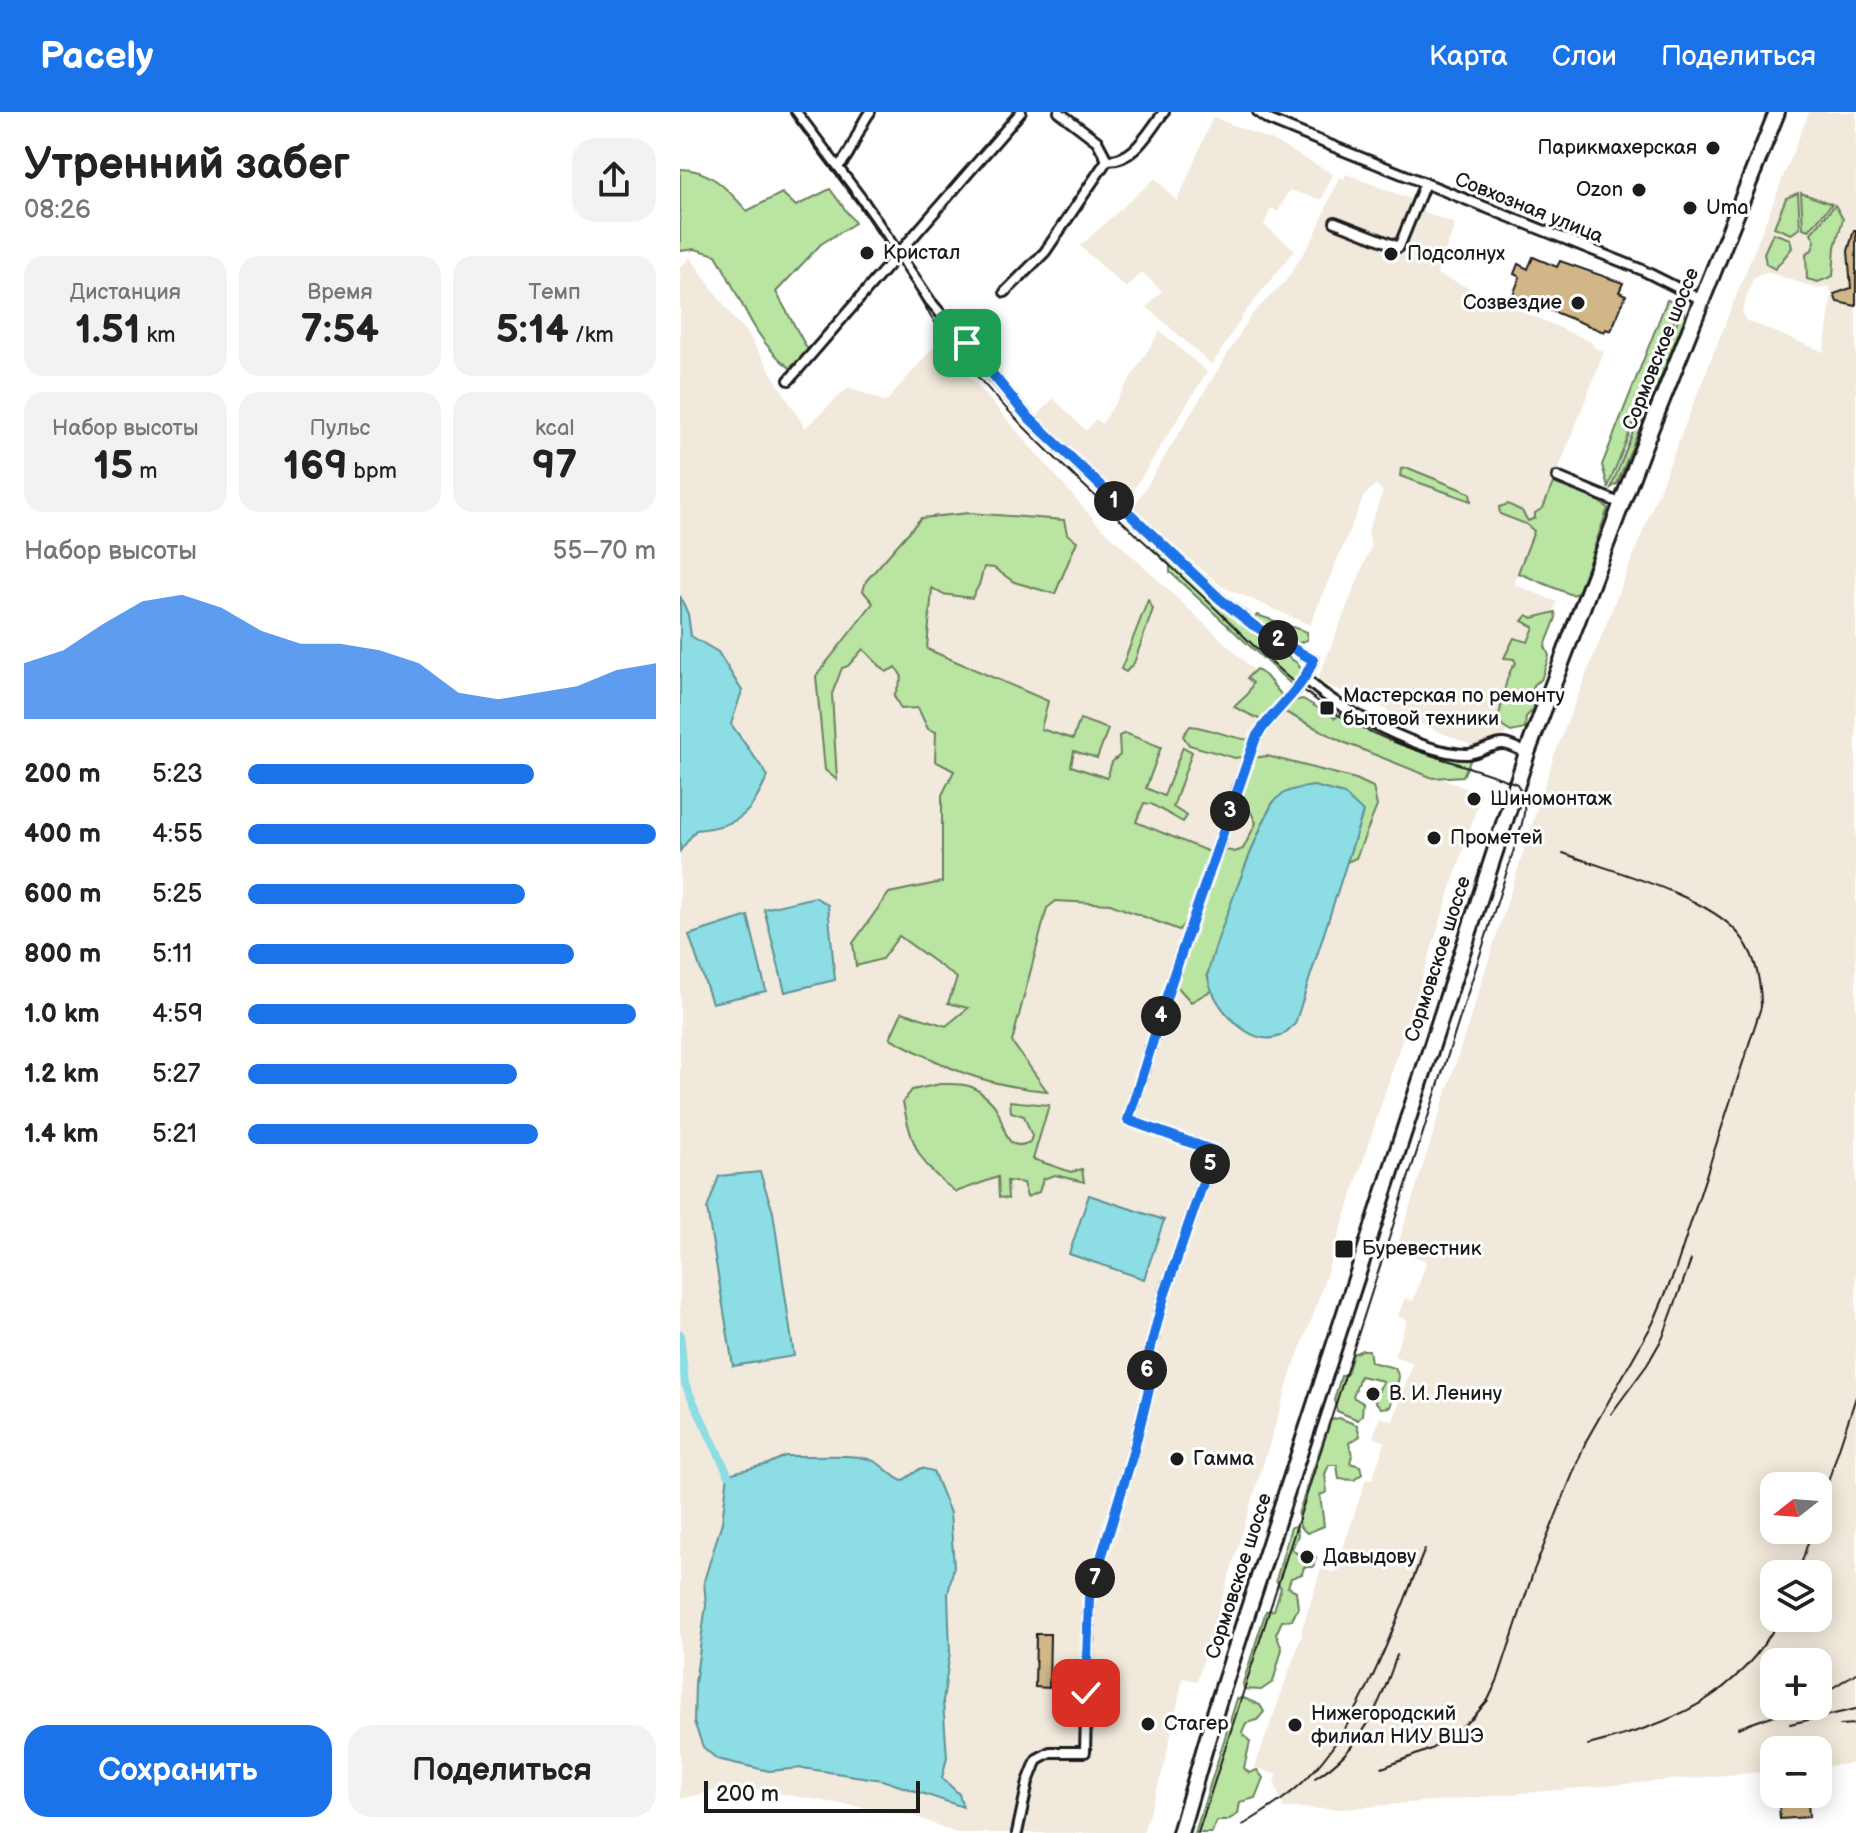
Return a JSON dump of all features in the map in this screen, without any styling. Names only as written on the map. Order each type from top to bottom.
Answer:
[{"type":"main road","name":"Сормовское шоссе","points":[[1180,1833],[1218,1703],[1527,753],[1777,112]]},
{"type":"street","points":[[796,112],[899,252],[930,301],[1026,415],[1220,599],[1253,625],[1313,660],[1306,679],[1275,711],[1256,737],[1172,980],[1128,1120],[1214,1151],[1164,1296],[1147,1362],[1149,1389],[1089,1598],[1085,1752],[1043,1754],[1032,1766],[1017,1833]]},
{"type":"street","points":[[837,167],[844,162],[861,123],[870,112]]},
{"type":"street","points":[[789,380],[1021,112]]},
{"type":"street","points":[[1059,112],[1097,141],[1107,160]]},
{"type":"street","points":[[1107,160],[1117,160],[1134,150],[1164,112]]},
{"type":"street","name":"Совхозная улица","points":[[1258,112],[1269,120],[1640,269],[1702,300]]},
{"type":"street","points":[[1005,292],[1045,252],[1107,160]]},
{"type":"street","points":[[1335,222],[1399,247],[1425,183]]},
{"type":"street","points":[[1557,477],[1622,504]]},
{"type":"street","points":[[1306,679],[1320,693],[1371,723],[1432,747],[1469,754],[1503,743],[1527,753]]},
{"type":"shaded area","points":[[1809,112],[1856,112],[1856,1763],[1832,1766],[1832,1736],[1760,1736],[1760,1772],[1341,1809],[1283,1808],[1274,1781],[1278,1775],[1255,1767],[1302,1635],[1321,1569],[1335,1573],[1366,1479],[1372,1480],[1385,1442],[1373,1437],[1380,1417],[1393,1421],[1413,1363],[1394,1356],[1407,1320],[1398,1316],[1405,1298],[1413,1301],[1427,1261],[1396,1250],[1554,756]],"holes":[[[1768,272],[1818,289],[1829,286],[1832,294],[1824,352],[1745,320],[1742,311],[1753,279]]]},
{"type":"shaded area","points":[[1213,117],[1273,141],[1333,174],[1321,200],[1289,190],[1278,212],[1271,208],[1264,225],[1295,250],[1246,311],[1212,365],[1147,307],[1162,291],[1142,272],[1126,288],[1080,246],[1155,178],[1177,202]]},
{"type":"shaded area","points":[[1346,174],[1413,200],[1412,207],[1455,224],[1437,274],[1590,341],[1595,348],[1604,352],[1514,584],[1557,602],[1504,738],[1474,746],[1317,681],[1371,547],[1368,531],[1383,492],[1376,484],[1364,496],[1310,625],[1221,586],[1182,552],[1178,555],[1132,510],[1252,314],[1285,282],[1314,237],[1339,177],[1344,179]]},
{"type":"shaded area","points":[[690,257],[746,331],[805,428],[849,387],[886,402],[939,341],[1096,522],[1310,723],[1481,795],[1314,1313],[1292,1370],[1197,1681],[1183,1678],[1164,1767],[1143,1833],[956,1833],[914,1816],[734,1786],[680,1799],[680,268]]},
{"type":"shaded area","points":[[1160,331],[1207,372],[1126,502],[1037,417],[1053,398],[1086,431],[1096,419],[1102,424]]},
{"type":"green space","points":[[680,169],[710,177],[726,188],[747,211],[782,193],[796,206],[830,189],[855,223],[821,244],[776,292],[808,350],[790,368],[766,344],[716,255],[695,249],[680,251]]},
{"type":"green space","points":[[1798,193],[1800,228],[1791,234],[1774,227],[1786,198]]},
{"type":"green space","points":[[1801,193],[1832,204],[1809,230],[1803,228]]},
{"type":"green space","points":[[1835,205],[1843,219],[1835,247],[1833,276],[1818,282],[1807,279],[1806,253],[1812,250],[1815,241],[1811,233]]},
{"type":"green space","points":[[1773,233],[1790,239],[1792,248],[1775,269],[1766,264],[1764,253]]},
{"type":"green space","points":[[1667,300],[1681,304],[1608,487],[1602,465]]},
{"type":"green space","points":[[1683,307],[1685,318],[1617,484],[1611,488]]},
{"type":"green space","points":[[1408,468],[1470,493],[1471,501],[1400,476],[1401,469]]},
{"type":"green space","points":[[1553,483],[1579,493],[1583,491],[1608,508],[1578,593],[1572,595],[1518,573],[1534,531],[1526,524],[1500,514],[1499,507],[1508,504],[1522,511],[1528,521],[1535,518],[1535,513],[1543,508]]},
{"type":"green space","points":[[969,513],[1064,520],[1067,534],[1077,541],[1055,594],[1014,582],[994,568],[984,567],[972,598],[942,594],[932,588],[927,649],[1048,701],[1041,729],[1073,739],[1080,719],[1108,729],[1097,758],[1074,751],[1071,766],[1107,778],[1112,762],[1120,755],[1119,736],[1125,733],[1161,747],[1146,788],[1164,796],[1183,747],[1192,752],[1173,807],[1187,816],[1183,822],[1144,803],[1136,822],[1212,853],[1190,917],[1179,930],[1110,904],[1056,901],[1047,908],[1012,1042],[1047,1091],[965,1074],[890,1038],[902,1012],[946,1026],[968,1008],[948,1003],[957,978],[899,936],[882,959],[856,966],[853,943],[889,893],[942,882],[942,795],[954,771],[935,761],[936,732],[928,729],[918,708],[901,709],[894,696],[902,677],[896,667],[886,672],[863,649],[848,666],[842,668],[832,694],[837,780],[825,770],[816,676],[873,603],[863,591],[866,581],[921,518]]},
{"type":"green space","points":[[1156,547],[1245,627],[1297,663],[1303,672],[1302,679],[1293,686],[1170,572],[1170,565],[1154,550]]},
{"type":"green space","points":[[1148,600],[1153,609],[1134,663],[1126,672],[1121,669]]},
{"type":"green space","points":[[1555,612],[1556,618],[1545,646],[1549,656],[1541,680],[1535,683],[1531,694],[1535,702],[1533,710],[1526,717],[1525,729],[1511,732],[1498,719],[1507,680],[1516,663],[1514,659],[1504,658],[1514,638],[1528,642],[1534,627],[1522,621],[1527,615],[1533,618]]},
{"type":"green space","points":[[1257,615],[1307,632],[1307,640],[1296,644],[1253,619]]},
{"type":"green space","points":[[1256,669],[1284,698],[1263,721],[1234,707],[1247,695],[1253,683],[1247,678]]},
{"type":"green space","points":[[1303,699],[1335,718],[1344,712],[1446,754],[1471,759],[1463,776],[1433,778],[1343,742],[1285,712],[1292,701]]},
{"type":"green space","points":[[1190,726],[1251,740],[1246,756],[1235,758],[1189,745],[1183,736]]},
{"type":"green space","points":[[1267,756],[1356,779],[1373,787],[1377,806],[1356,858],[1347,862],[1363,812],[1207,974],[1212,990],[1191,1002],[1175,984],[1221,849],[1235,852],[1243,849],[1256,823],[1242,793],[1253,758]]},
{"type":"green space","points":[[940,1084],[972,1087],[992,1102],[1007,1136],[1015,1144],[1030,1142],[1032,1136],[1024,1116],[1011,1112],[1010,1101],[1049,1105],[1033,1159],[1071,1172],[1082,1169],[1084,1182],[1055,1175],[1043,1179],[1039,1192],[1027,1197],[1023,1183],[1007,1181],[1008,1199],[999,1197],[998,1177],[956,1192],[934,1173],[919,1153],[903,1102],[912,1090]]},
{"type":"green space","points":[[1369,1350],[1371,1362],[1395,1368],[1399,1377],[1390,1407],[1381,1408],[1374,1400],[1383,1381],[1360,1376],[1353,1397],[1363,1403],[1362,1415],[1358,1420],[1337,1411],[1334,1400],[1341,1376],[1347,1374],[1353,1354]]},
{"type":"green space","points":[[1339,1418],[1357,1425],[1360,1436],[1349,1443],[1350,1463],[1360,1466],[1362,1474],[1354,1480],[1339,1479],[1337,1465],[1329,1465],[1325,1474],[1327,1492],[1320,1495],[1324,1526],[1307,1533],[1300,1527],[1298,1514],[1330,1420]]},
{"type":"green space","points":[[1296,1526],[1298,1535],[1292,1549],[1296,1553],[1309,1552],[1316,1557],[1313,1567],[1304,1567],[1302,1574],[1291,1578],[1288,1587],[1296,1591],[1298,1608],[1292,1620],[1282,1621],[1276,1634],[1282,1649],[1273,1682],[1261,1690],[1244,1689],[1243,1683],[1266,1611],[1274,1610],[1281,1588],[1276,1580],[1291,1527]]},
{"type":"green space","points":[[1243,1698],[1260,1705],[1264,1712],[1257,1720],[1246,1723],[1242,1732],[1250,1742],[1244,1768],[1249,1773],[1257,1770],[1263,1778],[1255,1798],[1240,1802],[1238,1814],[1226,1821],[1217,1821],[1211,1833],[1195,1833],[1237,1699]]},
{"type":"water","points":[[680,596],[688,614],[691,636],[718,652],[742,691],[731,724],[768,776],[742,816],[724,825],[696,830],[680,851]]},
{"type":"water","points":[[1314,786],[1344,794],[1363,812],[1295,1024],[1280,1036],[1268,1039],[1245,1030],[1224,1011],[1211,988],[1208,977],[1210,966],[1237,887],[1269,810],[1284,793]]},
{"type":"water","points":[[815,897],[828,905],[835,980],[785,992],[764,909]]},
{"type":"water","points":[[748,916],[766,991],[712,1003],[689,935]]},
{"type":"water","points":[[760,1172],[773,1212],[794,1356],[733,1366],[707,1209],[719,1176]]},
{"type":"water","points":[[1089,1195],[1164,1220],[1144,1279],[1069,1254]]},
{"type":"water","points":[[785,1456],[868,1459],[902,1481],[921,1468],[933,1471],[950,1513],[954,1566],[948,1594],[950,1652],[943,1701],[947,1757],[942,1778],[959,1794],[963,1807],[882,1780],[802,1768],[769,1771],[717,1759],[703,1747],[694,1722],[695,1683],[706,1605],[704,1581],[722,1522],[728,1474],[768,1464]]},
{"type":"building","points":[[1854,230],[1856,306],[1837,302],[1834,294],[1851,288],[1848,251]]},
{"type":"building","name":"Созвездие","points":[[1533,257],[1557,267],[1560,261],[1623,283],[1619,292],[1626,295],[1611,331],[1606,329],[1604,332],[1513,295],[1520,277],[1514,274],[1518,264],[1528,269]]},
{"type":"building","points":[[1036,1634],[1050,1634],[1049,1688],[1035,1687]]},
{"type":"building","points":[[1779,1808],[1808,1808],[1809,1817],[1780,1819]]},
{"type":"waterway","points":[[680,1334],[685,1384],[728,1474]]},
{"type":"tram line","points":[[791,112],[877,227],[940,330],[976,375],[1068,470],[1268,660],[1306,692],[1347,720],[1409,748],[1517,784],[1523,799],[1524,813],[1519,835],[1198,1833]]},
{"type":"railway","points":[[1382,1768],[1431,1749],[1472,1719],[1488,1700],[1498,1679],[1534,1570],[1586,1441],[1653,1323],[1675,1271],[1761,1007],[1753,958],[1737,932],[1722,918],[1680,895],[1563,853]]},
{"type":"railway","points":[[1611,1414],[1647,1365],[1663,1337],[1691,1260]]},
{"type":"railway","points":[[1831,1472],[1856,1397]]},
{"type":"railway","points":[[1802,1560],[1808,1544]]},
{"type":"railway","points":[[1243,1825],[1300,1785],[1327,1755],[1345,1728],[1376,1670],[1425,1549]]},
{"type":"railway","points":[[1588,1745],[1647,1728],[1699,1704],[1744,1669],[1772,1632]]},
{"type":"railway","points":[[1315,1778],[1357,1740],[1376,1708],[1397,1655]]},
{"type":"railway","points":[[1832,1688],[1856,1673]]},
{"type":"railway","points":[[1790,1724],[1856,1709]]},
{"type":"railway","points":[[1738,1728],[1761,1720]]},
{"type":"railway","points":[[1840,1725],[1856,1724]]},
{"type":"place","name":"Парикмахерская","points":[[1713,148]]},
{"type":"place","name":"Ozon","points":[[1639,190]]},
{"type":"place","name":"Uma","points":[[1690,208]]},
{"type":"place","name":"Кристал","points":[[867,253]]},
{"type":"place","name":"Подсолнух","points":[[1391,254]]},
{"type":"place","name":"Созвездие","points":[[1578,303]]},
{"type":"place","name":"Мастерская по ремонту бытовой техники","points":[[1327,708]]},
{"type":"place","name":"Шиномонтаж","points":[[1474,799]]},
{"type":"place","name":"Прометей","points":[[1434,838]]},
{"type":"place","name":"Буревестник","points":[[1344,1249]]},
{"type":"place","name":"В. И. Ленину","points":[[1373,1394]]},
{"type":"place","name":"Гамма","points":[[1177,1459]]},
{"type":"place","name":"Давыдову","points":[[1307,1557]]},
{"type":"place","name":"Стагер","points":[[1148,1724]]},
{"type":"place","name":"Нижегородский филиал НИУ ВШЭ","points":[[1295,1725]]},
{"type":"route","points":[[967,343],[1026,415],[1220,599],[1253,625],[1313,660],[1306,679],[1266,721],[1256,737],[1172,980],[1128,1120],[1214,1151],[1164,1296],[1147,1362],[1149,1389],[1089,1598],[1086,1693]]}]
